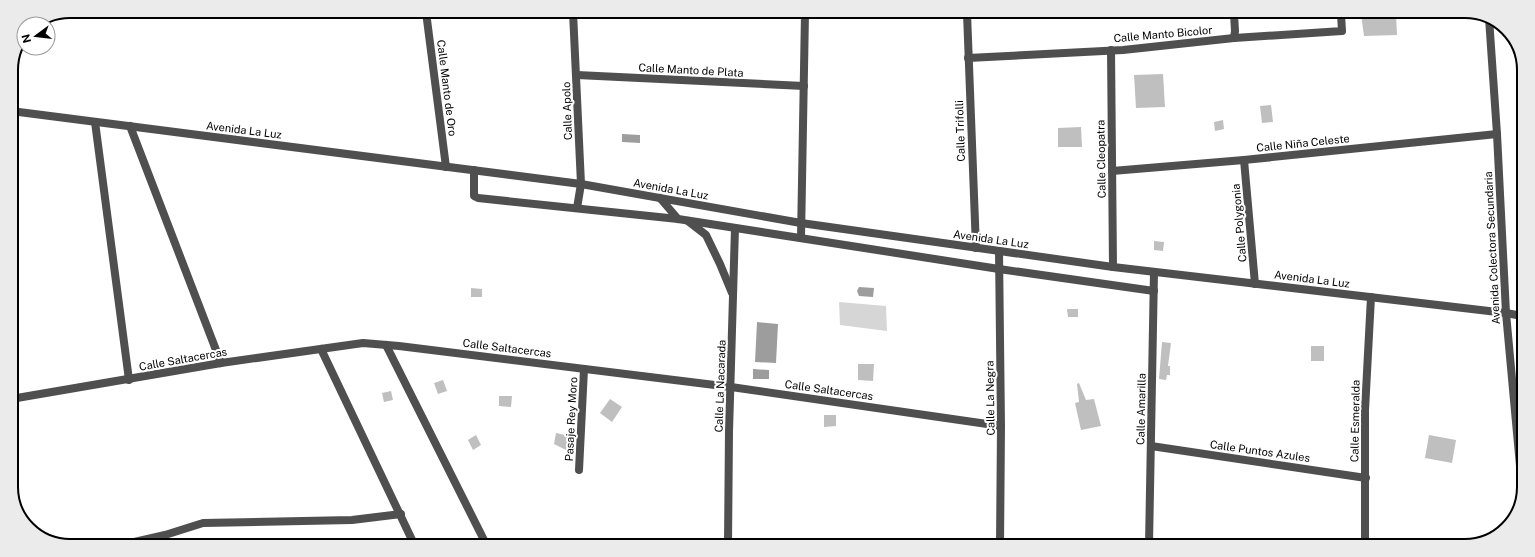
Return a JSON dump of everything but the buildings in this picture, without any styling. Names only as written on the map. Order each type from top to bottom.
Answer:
[{"type":"street","name":"Calle Manto de Oro","points":[[427,18],[446,167]]},
{"type":"street","name":"Calle Apolo","points":[[573,18],[581,184],[577,208]]},
{"type":"street","points":[[801,238],[805,18]]},
{"type":"street","name":"Calle Trifolli","points":[[967,18],[976,248]]},
{"type":"street","points":[[1234,18],[1234,38]]},
{"type":"street","name":"Calle Manto Bicolor","points":[[968,58],[1111,50],[1234,38],[1342,31],[1341,18]]},
{"type":"street","name":"Avenida Colectora Secundaria","points":[[1489,24],[1497,134],[1506,313],[1517,433]]},
{"type":"street","name":"Calle Cleopatra","points":[[1111,50],[1113,267]]},
{"type":"street","name":"Calle Manto de Plata","points":[[577,75],[804,86]]},
{"type":"street","name":"Avenida La Luz","points":[[18,112],[581,184],[801,223],[1113,267],[1517,315]]},
{"type":"street","points":[[95,122],[129,380]]},
{"type":"street","points":[[130,126],[221,363]]},
{"type":"street","name":"Calle Niña Celeste","points":[[1112,171],[1244,160],[1497,134]]},
{"type":"street","name":"Calle Polygonia","points":[[1244,160],[1255,284]]},
{"type":"street","points":[[474,170],[474,196],[478,198],[682,219],[999,269],[1154,291]]},
{"type":"street","points":[[660,198],[682,219],[698,228],[709,240],[734,298]]},
{"type":"street","name":"Calle La Nacarada","points":[[728,539],[735,228]]},
{"type":"street","name":"Calle La Negra","points":[[999,251],[1002,426],[1000,539]]},
{"type":"street","name":"Calle Amarilla","points":[[1149,539],[1154,272]]},
{"type":"street","name":"Calle Esmeralda","points":[[1365,539],[1365,410],[1371,297]]},
{"type":"street","name":"Calle Saltacercas","points":[[18,398],[221,363],[363,343],[399,346],[731,387],[1002,426]]},
{"type":"street","points":[[386,345],[483,539]]},
{"type":"street","points":[[322,349],[412,539]]},
{"type":"street","name":"Pasaje Rey Moro","points":[[579,470],[584,369]]},
{"type":"street","name":"Calle Puntos Azules","points":[[1151,446],[1366,478]]},
{"type":"street","points":[[165,539],[203,523],[352,520],[401,514]]},
{"type":"shaded area","points":[[622,134],[640,135],[640,143],[622,142]]},
{"type":"shaded area","points":[[859,287],[874,288],[873,297],[859,296],[857,291]]},
{"type":"shaded area","points":[[839,302],[886,306],[887,331],[840,325]]},
{"type":"shaded area","points":[[757,322],[778,324],[776,363],[755,362]]},
{"type":"shaded area","points":[[753,369],[769,370],[769,379],[753,379]]}]
